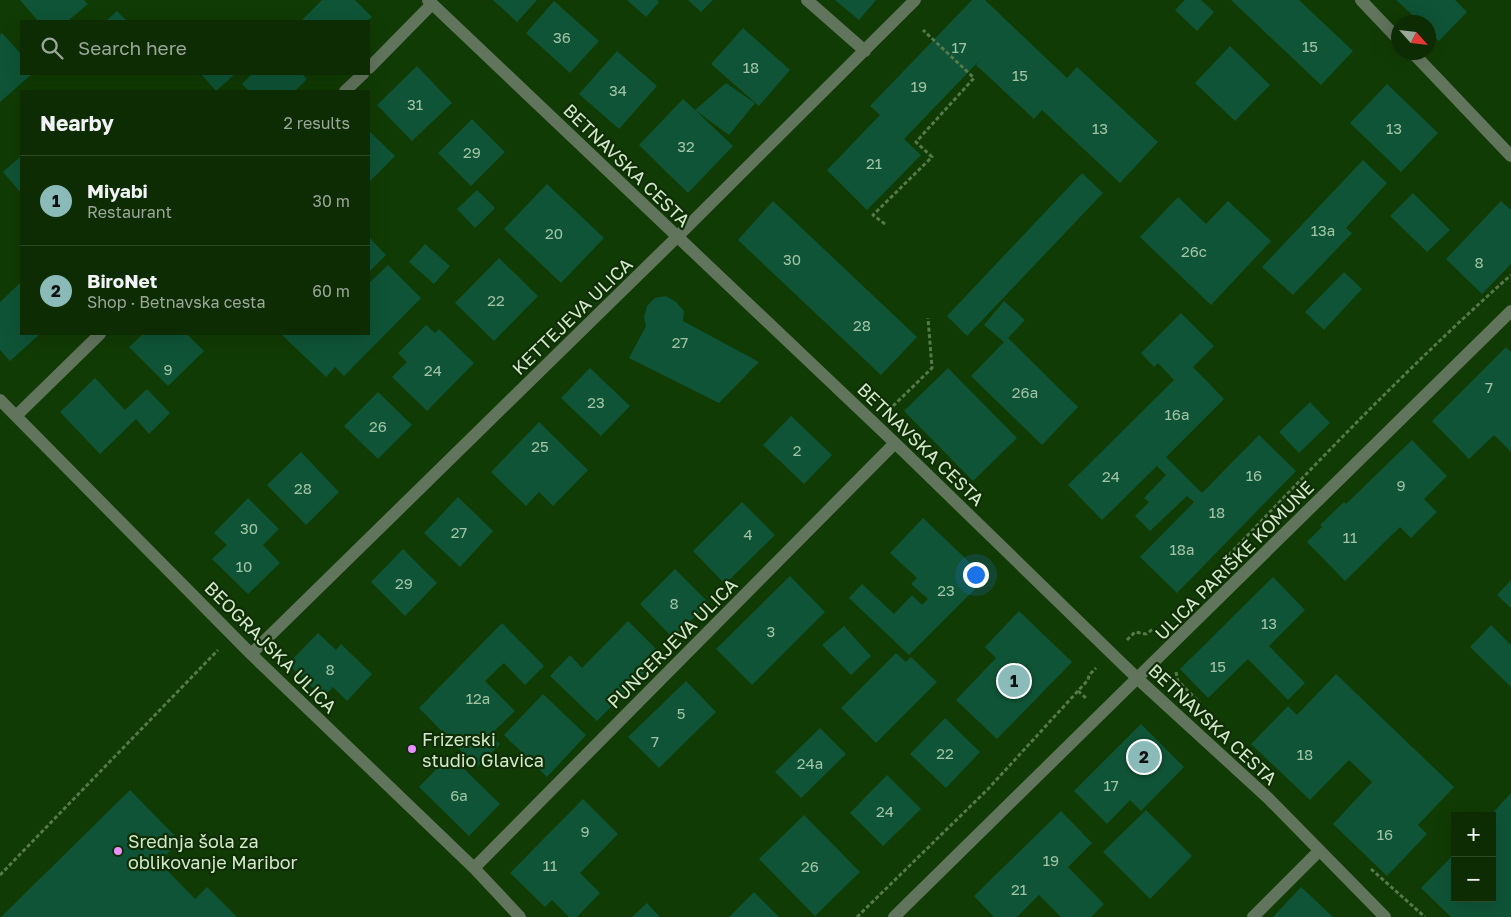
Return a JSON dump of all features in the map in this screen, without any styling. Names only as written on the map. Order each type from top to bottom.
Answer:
[{"type":"street","points":[[807,0],[864,50]]},
{"type":"street","name":"KETTEJEVA ULICA","points":[[251,654],[677,237],[915,0]]},
{"type":"street","points":[[1361,0],[1391,32]]},
{"type":"street","points":[[370,67],[430,2]]},
{"type":"street","name":"BETNAVSKA CESTA","points":[[430,2],[895,443],[1138,679],[1268,798],[1385,917]]},
{"type":"street","points":[[1420,60],[1511,156]]},
{"type":"street","points":[[346,90],[362,75]]},
{"type":"street","name":"ULICA PARIŠKE KOMUNE","points":[[894,917],[1511,311]]},
{"type":"street","points":[[16,416],[99,335]]},
{"type":"street","name":"BEOGRAJSKA ULICA","points":[[0,400],[251,654],[474,868],[520,917]]},
{"type":"street","name":"PUNCERJEVA ULICA","points":[[474,868],[895,443]]},
{"type":"street","points":[[1253,917],[1319,851]]},
{"type":"path","points":[[885,224],[872,215],[932,157],[916,142],[974,78],[923,30]]},
{"type":"path","points":[[1222,562],[1300,480],[1465,315],[1511,275]]},
{"type":"path","points":[[892,406],[932,368],[928,318]]},
{"type":"path","points":[[1135,632],[1146,634],[1157,625]]},
{"type":"path","points":[[0,875],[233,635]]},
{"type":"path","points":[[1176,669],[1178,681],[1203,706]]},
{"type":"path","points":[[856,917],[988,788],[1088,680],[1089,675]]},
{"type":"path","points":[[1365,864],[1425,917]]},
{"type":"building","points":[[20,0],[84,0],[88,4],[69,20],[37,20]]},
{"type":"building","points":[[322,0],[355,0],[372,17],[368,20],[302,20]]},
{"type":"building","points":[[493,0],[537,0],[517,22]]},
{"type":"building","points":[[627,0],[657,0],[659,2],[646,17]]},
{"type":"building","points":[[688,0],[713,0],[701,12]]},
{"type":"building","points":[[835,0],[876,0],[859,20]]},
{"type":"building","points":[[972,0],[985,0],[1067,78],[1077,67],[1158,142],[1120,183],[1042,110],[1034,119],[976,65],[981,59],[904,139],[921,155],[867,210],[827,170],[880,115],[870,106]]},
{"type":"building","points":[[1185,0],[1201,0],[1214,12],[1197,31],[1175,10]]},
{"type":"building","points":[[1231,0],[1299,0],[1353,51],[1321,85]]},
{"type":"building","points":[[1396,0],[1455,0],[1467,12],[1439,41],[1436,38],[1436,15],[1412,15]]},
{"type":"building","points":[[554,1],[599,41],[570,73],[526,33]]},
{"type":"building","points":[[117,11],[126,20],[107,20]]},
{"type":"building","points":[[743,28],[790,70],[759,106],[711,64]]},
{"type":"building","points":[[2,33],[20,53],[20,75],[31,75],[0,102],[0,35]]},
{"type":"building","points":[[1230,46],[1270,85],[1235,121],[1195,83]]},
{"type":"building","points":[[617,51],[657,86],[619,129],[579,94]]},
{"type":"building","points":[[417,66],[452,103],[412,141],[377,105]]},
{"type":"building","points":[[202,75],[234,75],[217,90]]},
{"type":"building","points":[[251,75],[303,75],[307,79],[296,90],[248,90],[242,84]]},
{"type":"building","points":[[726,83],[755,103],[729,135],[695,110]]},
{"type":"building","points":[[1387,84],[1438,133],[1401,172],[1350,123]]},
{"type":"building","points":[[683,99],[733,146],[688,193],[639,145]]},
{"type":"building","points":[[472,119],[505,152],[471,186],[438,153]]},
{"type":"building","points":[[370,132],[395,156],[370,181]]},
{"type":"building","points":[[20,157],[20,192],[3,172]]},
{"type":"building","points":[[1363,160],[1387,183],[1346,228],[1352,233],[1293,295],[1262,267]]},
{"type":"building","points":[[1082,173],[1103,193],[967,336],[947,316]]},
{"type":"building","points":[[547,184],[604,238],[561,283],[504,229]]},
{"type":"building","points":[[477,190],[495,208],[475,228],[457,209]]},
{"type":"building","points":[[1413,193],[1450,230],[1427,252],[1390,216]]},
{"type":"building","points":[[1178,197],[1206,224],[1228,201],[1271,241],[1211,305],[1140,237]]},
{"type":"building","points":[[773,201],[917,337],[881,375],[738,240]]},
{"type":"building","points":[[1501,201],[1511,210],[1511,264],[1482,294],[1446,259]]},
{"type":"building","points":[[370,238],[386,255],[370,271]]},
{"type":"building","points":[[425,244],[450,266],[434,284],[409,262]]},
{"type":"building","points":[[499,258],[538,296],[494,341],[455,303]]},
{"type":"building","points":[[388,265],[421,298],[344,376],[335,367],[326,377],[282,335],[370,335],[370,282]]},
{"type":"building","points":[[1344,272],[1362,289],[1324,330],[1305,312]]},
{"type":"building","points":[[20,283],[20,335],[39,335],[10,361],[0,350],[0,302]]},
{"type":"building","points":[[666,296],[676,302],[684,311],[683,321],[759,362],[719,403],[629,358],[646,326],[644,317],[647,306],[655,298]]},
{"type":"building","points":[[1004,301],[1025,320],[1008,338],[1078,407],[1042,445],[971,376],[1004,342],[984,325]]},
{"type":"building","points":[[1181,313],[1214,346],[1193,367],[1224,399],[1166,457],[1202,493],[1259,435],[1296,471],[1177,593],[1140,557],[1194,502],[1187,496],[1150,531],[1135,516],[1149,502],[1144,498],[1166,475],[1157,466],[1102,520],[1068,485],[1174,380],[1158,363],[1154,367],[1141,353]]},
{"type":"building","points":[[426,325],[435,333],[439,329],[474,363],[427,411],[392,377],[407,362],[398,353]]},
{"type":"building","points":[[142,335],[188,335],[204,351],[168,386],[129,347]]},
{"type":"building","points":[[1506,347],[1511,352],[1511,452],[1494,435],[1469,459],[1432,421]]},
{"type":"building","points":[[590,368],[630,406],[601,436],[561,398]]},
{"type":"building","points":[[948,368],[1017,438],[973,481],[904,411]]},
{"type":"building","points":[[95,378],[125,410],[147,389],[170,413],[149,434],[136,419],[100,454],[60,412]]},
{"type":"building","points":[[378,392],[412,425],[378,459],[344,426]]},
{"type":"building","points":[[1310,402],[1330,423],[1299,453],[1279,432]]},
{"type":"building","points":[[791,416],[832,455],[804,484],[763,445]]},
{"type":"building","points":[[539,422],[588,470],[553,506],[539,492],[526,506],[491,472]]},
{"type":"building","points":[[1412,440],[1447,476],[1424,499],[1437,512],[1411,538],[1400,527],[1345,581],[1307,542],[1322,527],[1320,525],[1344,502],[1346,504]]},
{"type":"building","points":[[301,452],[339,492],[306,525],[267,485]]},
{"type":"building","points":[[458,497],[493,531],[460,567],[424,533]]},
{"type":"building","points":[[248,498],[279,529],[263,545],[280,563],[248,594],[212,559],[227,545],[214,533]]},
{"type":"building","points":[[742,502],[775,535],[725,584],[693,551]]},
{"type":"building","points":[[923,518],[986,578],[909,655],[849,598],[862,584],[894,614],[912,595],[922,605],[928,599],[911,584],[917,578],[890,553]]},
{"type":"building","points":[[403,549],[437,583],[405,616],[371,582]]},
{"type":"building","points":[[675,569],[709,603],[673,638],[640,604]]},
{"type":"building","points":[[790,576],[825,612],[752,685],[716,649]]},
{"type":"building","points":[[1273,577],[1305,610],[1269,646],[1305,683],[1288,700],[1248,659],[1208,698],[1180,669]]},
{"type":"building","points":[[1511,580],[1511,608],[1497,595]]},
{"type":"building","points":[[1019,611],[1072,662],[997,739],[956,700],[996,658],[985,647]]},
{"type":"building","points":[[628,621],[662,655],[597,721],[550,676],[570,655],[582,668]]},
{"type":"building","points":[[502,623],[544,666],[525,685],[504,663],[485,681],[515,711],[490,735],[500,744],[477,767],[419,708]]},
{"type":"building","points":[[1491,625],[1511,645],[1511,687],[1470,647]]},
{"type":"building","points":[[844,626],[871,656],[851,675],[822,645]]},
{"type":"building","points":[[318,633],[336,650],[341,644],[372,674],[347,701],[333,687],[323,698],[288,664]]},
{"type":"building","points":[[896,653],[906,662],[911,657],[937,682],[876,743],[841,708]]},
{"type":"building","points":[[1336,674],[1454,787],[1418,825],[1427,834],[1387,876],[1333,824],[1372,782],[1349,760],[1310,800],[1251,744],[1288,706],[1297,715]]},
{"type":"building","points":[[686,681],[716,712],[659,768],[628,737]]},
{"type":"building","points":[[543,694],[586,735],[547,777],[504,735]]},
{"type":"building","points":[[945,718],[980,752],[946,788],[910,754]]},
{"type":"building","points":[[1141,724],[1184,767],[1141,811],[1130,800],[1107,824],[1074,791]]},
{"type":"building","points":[[820,728],[846,754],[801,798],[775,772]]},
{"type":"building","points":[[450,755],[500,804],[469,836],[419,787]]},
{"type":"building","points":[[887,775],[921,809],[883,846],[850,813]]},
{"type":"building","name":"Srednja šola za oblikovanje Maribor","points":[[130,790],[180,841],[159,862],[195,899],[207,887],[237,917],[1,917]]},
{"type":"building","points":[[1511,793],[1511,917],[1451,917],[1421,888],[1451,857],[1451,902],[1496,902],[1496,812],[1494,812]]},
{"type":"building","points":[[583,799],[618,834],[580,873],[600,893],[577,917],[569,917],[552,900],[545,907],[510,873]]},
{"type":"building","points":[[1146,810],[1192,856],[1150,899],[1103,852]]},
{"type":"building","points":[[1061,811],[1092,843],[1068,867],[1104,904],[1091,917],[1061,917],[1039,895],[1017,917],[994,917],[974,896]]},
{"type":"building","points":[[804,815],[860,872],[815,916],[759,859]]},
{"type":"building","points":[[1301,887],[1333,917],[1273,917]]},
{"type":"building","points":[[754,892],[779,917],[729,917]]},
{"type":"building","points":[[647,903],[660,917],[632,917]]},
{"type":"place","name":"Miyabi","points":[[1014,681]]},
{"type":"place","name":"Frizerski studio Glavica","points":[[412,749]]},
{"type":"place","name":"BiroNet","points":[[1144,757]]},
{"type":"place","name":"Srednja šola za oblikovanje Maribor","points":[[118,851]]}]
